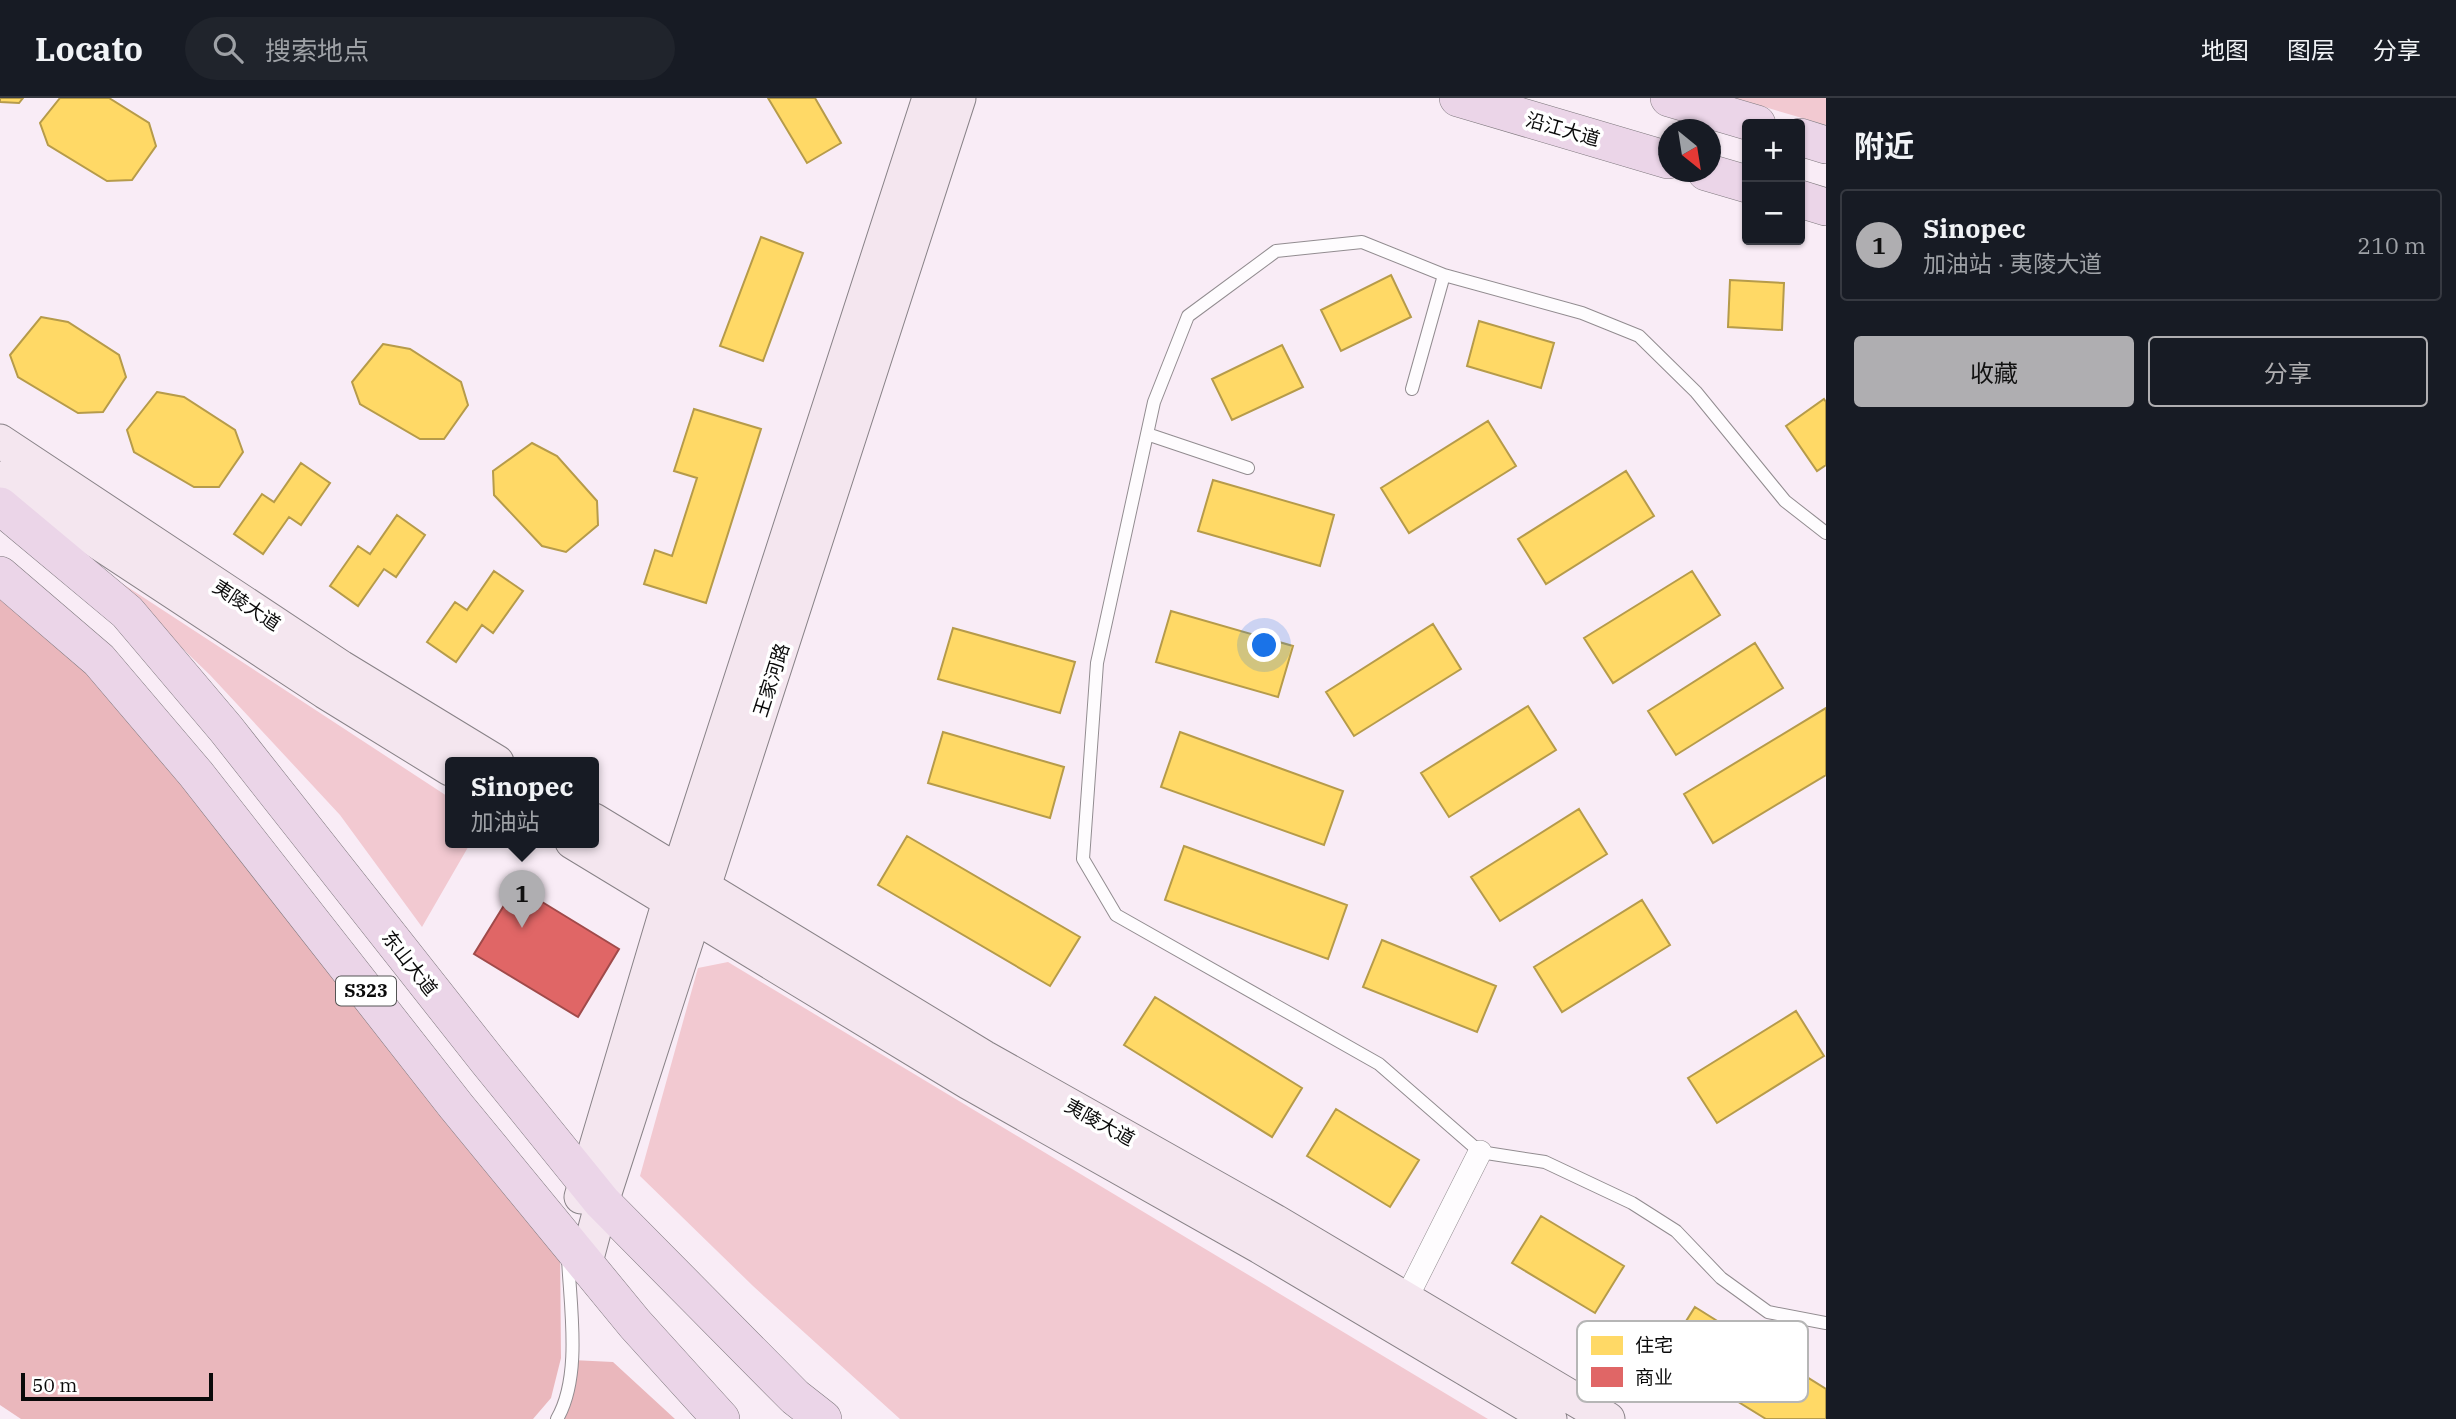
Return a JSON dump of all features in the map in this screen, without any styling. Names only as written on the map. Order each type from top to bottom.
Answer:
[{"type":"main road","name":"王家河路","points":[[577,1251],[929,98]]},
{"type":"main road","name":"王家河路","points":[[687,894],[959,98]]},
{"type":"main road","name":"沿江大道","points":[[1458,98],[1658,157]]},
{"type":"main road","points":[[1669,98],[1742,120]]},
{"type":"main road","points":[[1805,139],[1826,145]]},
{"type":"main road","points":[[1721,176],[1742,183]]},
{"type":"main road","points":[[1805,201],[1826,207]]},
{"type":"main road","name":"夷陵大道","points":[[0,441],[341,667],[490,757]]},
{"type":"main road","name":"夷陵大道","points":[[0,478],[325,692],[445,766]]},
{"type":"main road","name":"东山大道","points":[[0,506],[127,612],[226,729],[593,1192],[794,1397],[823,1419]]},
{"type":"main road","name":"S323","points":[[0,575],[99,660],[196,774],[456,1106],[635,1324],[721,1419]]},
{"type":"main road","name":"夷陵大道","points":[[599,824],[687,894],[969,1083],[1260,1247],[1550,1419]]},
{"type":"main road","name":"夷陵大道","points":[[585,848],[687,894],[984,1057],[1275,1221],[1577,1401]]},
{"type":"main road","name":"夷陵大道","points":[[1579,1402],[1608,1419]]},
{"type":"street","points":[[1408,1300],[1480,1152]]},
{"type":"lane","points":[[1826,533],[1785,501],[1696,391],[1639,336],[1582,313],[1444,275],[1362,243],[1276,251],[1188,316],[1154,402],[1097,663],[1083,859],[1116,915],[1379,1063],[1480,1152],[1545,1162],[1632,1203],[1676,1231],[1721,1278],[1768,1312],[1826,1323]]},
{"type":"lane","points":[[1412,390],[1444,275]]},
{"type":"lane","points":[[1147,434],[1248,468]]},
{"type":"lane","points":[[557,1419],[565,1405],[572,1360],[577,1251]]},
{"type":"shaded area","points":[[1734,98],[1826,98],[1826,125]]},
{"type":"shaded area","points":[[100,569],[445,795],[445,848],[468,848],[422,927],[340,815],[210,675]]},
{"type":"shaded area","points":[[0,599],[90,666],[560,1244],[561,1358],[551,1398],[533,1419],[21,1419],[0,1405]]},
{"type":"shaded area","points":[[728,962],[1488,1419],[900,1419],[753,1286],[640,1176],[698,968]]},
{"type":"shaded area","points":[[572,1360],[613,1362],[675,1419],[557,1419]]},
{"type":"building: 住宅","points":[[0,98],[23,98],[19,103],[0,102]]},
{"type":"building: 住宅","points":[[60,98],[109,98],[149,123],[156,146],[132,180],[107,181],[48,145],[40,123]]},
{"type":"building: 住宅","points":[[768,98],[815,98],[841,143],[807,163]]},
{"type":"building: 住宅","points":[[761,237],[803,253],[763,361],[720,346]]},
{"type":"building: 住宅","points":[[1391,275],[1411,317],[1341,351],[1321,310]]},
{"type":"building: 住宅","points":[[1730,280],[1784,283],[1782,330],[1728,327]]},
{"type":"building: 住宅","points":[[41,317],[68,322],[119,355],[126,377],[103,412],[78,413],[18,377],[10,355]]},
{"type":"building: 住宅","points":[[1479,321],[1554,343],[1541,388],[1467,366]]},
{"type":"building: 住宅","points":[[383,344],[410,349],[461,382],[468,405],[444,439],[420,439],[360,404],[352,382]]},
{"type":"building: 住宅","points":[[1282,345],[1303,387],[1232,420],[1212,379]]},
{"type":"building: 住宅","points":[[157,392],[184,397],[235,430],[243,452],[219,487],[194,487],[134,452],[127,430]]},
{"type":"building: 住宅","points":[[1824,399],[1826,465],[1817,471],[1786,426]]},
{"type":"building: 住宅","points":[[694,409],[761,429],[706,603],[644,584],[655,550],[672,556],[697,478],[674,471]]},
{"type":"building: 住宅","points":[[1488,421],[1516,466],[1409,533],[1381,488]]},
{"type":"building: 住宅","points":[[532,443],[557,456],[597,501],[598,525],[566,552],[542,546],[494,495],[493,471]]},
{"type":"building: 住宅","points":[[301,463],[330,483],[301,525],[289,517],[263,554],[234,534],[262,494],[274,502]]},
{"type":"building: 住宅","points":[[1626,471],[1654,516],[1546,584],[1518,539]]},
{"type":"building: 住宅","points":[[1213,480],[1334,515],[1320,566],[1198,531]]},
{"type":"building: 住宅","points":[[397,515],[425,535],[396,577],[384,569],[358,606],[330,586],[358,546],[370,554]]},
{"type":"building: 住宅","points":[[494,571],[523,591],[493,633],[482,625],[456,662],[427,642],[455,602],[467,610]]},
{"type":"building: 住宅","points":[[1692,571],[1720,615],[1613,683],[1584,638]]},
{"type":"building: 住宅","points":[[1171,611],[1293,646],[1278,697],[1156,662]]},
{"type":"building: 住宅","points":[[1433,624],[1461,669],[1354,736],[1326,692]]},
{"type":"building: 住宅","points":[[953,628],[1075,662],[1060,713],[938,679]]},
{"type":"building: 住宅","points":[[1755,643],[1783,688],[1676,755],[1648,711]]},
{"type":"building: 住宅","points":[[1528,706],[1556,750],[1449,817],[1421,773]]},
{"type":"building: 住宅","points":[[1826,708],[1826,775],[1713,843],[1684,794]]},
{"type":"building: 住宅","points":[[943,732],[1064,767],[1050,818],[928,783]]},
{"type":"building: 住宅","points":[[1180,732],[1343,791],[1324,845],[1161,787]]},
{"type":"building: 住宅","points":[[1579,809],[1607,854],[1500,921],[1471,877]]},
{"type":"building: 住宅","points":[[907,836],[1080,937],[1050,986],[878,885]]},
{"type":"building: 住宅","points":[[1184,846],[1347,905],[1328,959],[1165,900]]},
{"type":"building: 住宅","points":[[1642,900],[1670,945],[1562,1012],[1534,967]]},
{"type":"building: 住宅","points":[[1382,940],[1496,986],[1477,1032],[1363,987]]},
{"type":"building: 住宅","points":[[1155,997],[1302,1088],[1272,1137],[1124,1045]]},
{"type":"building: 住宅","points":[[1796,1011],[1824,1056],[1717,1123],[1688,1078]]},
{"type":"building: 住宅","points":[[1336,1109],[1419,1160],[1390,1207],[1307,1156]]},
{"type":"building: 住宅","points":[[1541,1216],[1624,1266],[1595,1313],[1512,1263]]},
{"type":"building: 住宅","points":[[1695,1307],[1717,1321],[1686,1321]]},
{"type":"building: 住宅","points":[[1808,1378],[1826,1389],[1826,1419],[1766,1419],[1738,1402],[1808,1402]]},
{"type":"building: 商业","points":[[516,886],[619,949],[578,1017],[474,954]]},
{"type":"place","name":"Sinopec","points":[[522,928]]}]
